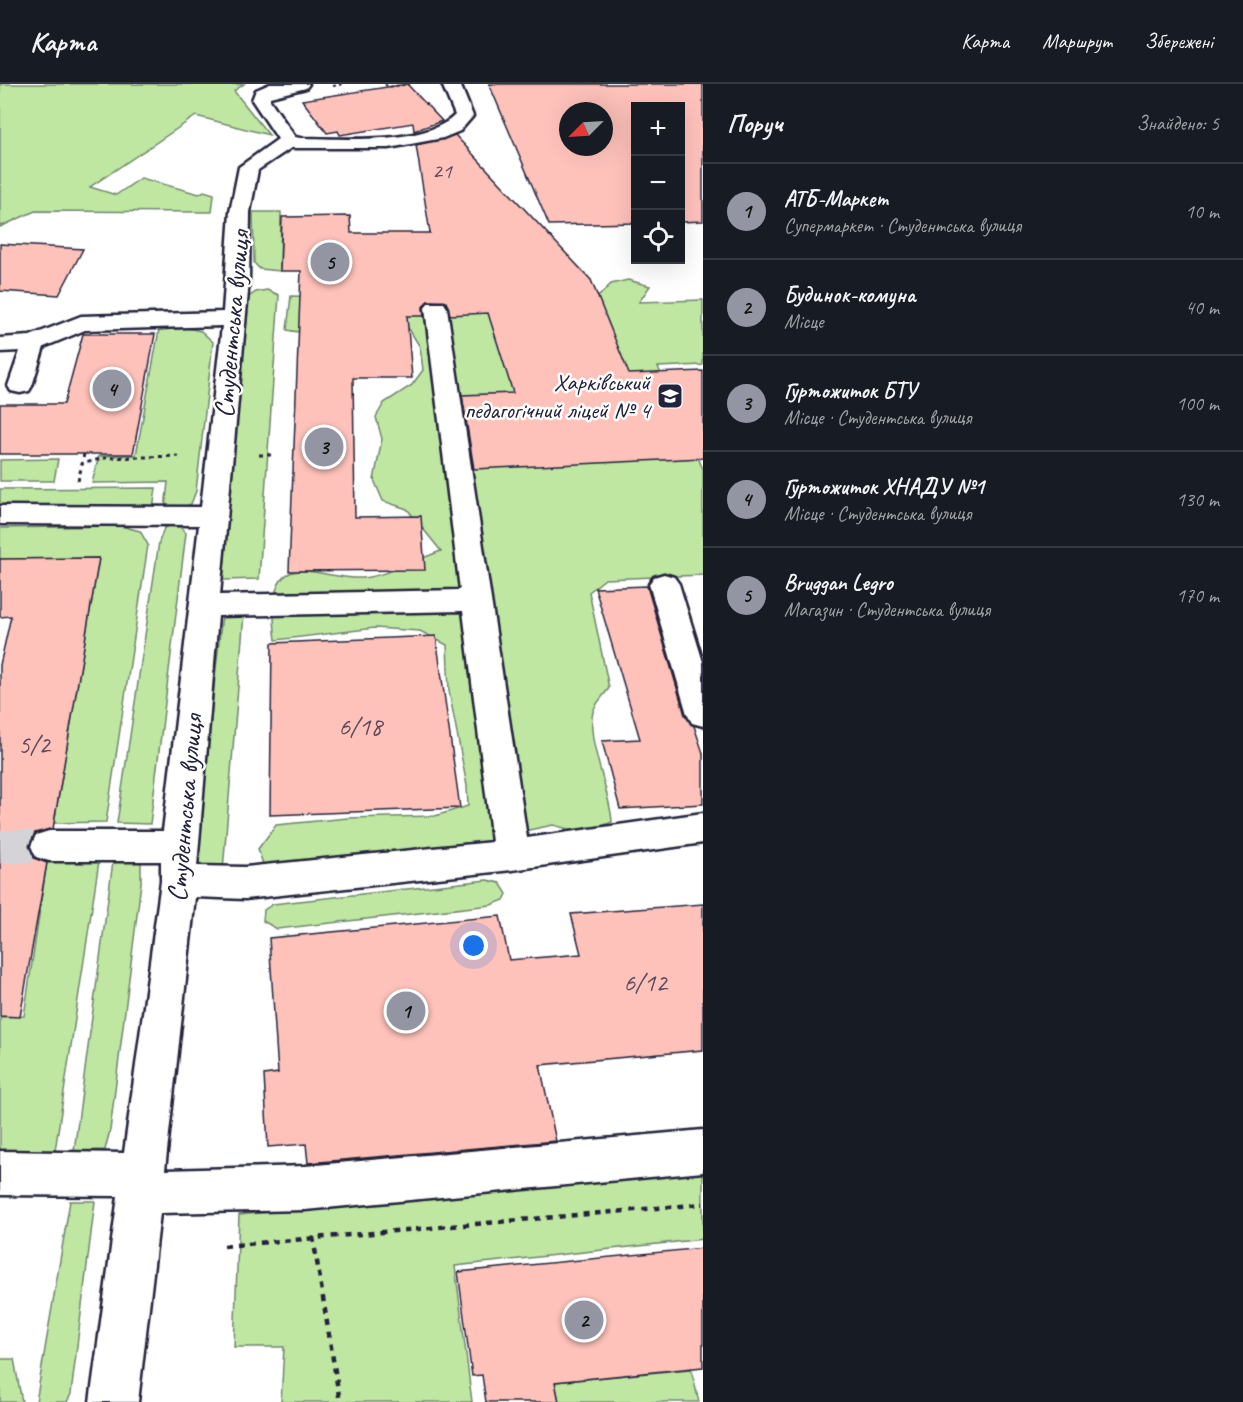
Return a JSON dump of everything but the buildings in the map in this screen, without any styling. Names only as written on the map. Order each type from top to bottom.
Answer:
[{"type":"street","points":[[300,84],[271,89],[262,94],[261,100],[288,141],[299,144],[398,142],[452,130],[460,124],[464,116],[451,84]]},
{"type":"street","name":"Студентська вулиця","points":[[114,1402],[179,881],[179,846],[232,320],[238,281],[240,212],[249,167],[288,141]]},
{"type":"street","points":[[436,308],[512,855]]},
{"type":"street","points":[[0,345],[34,343],[81,323],[232,320]]},
{"type":"street","points":[[20,386],[34,343]]},
{"type":"street","points":[[0,516],[214,516]]},
{"type":"street","points":[[664,584],[703,714]]},
{"type":"street","points":[[204,606],[478,600]]},
{"type":"street","points":[[179,881],[244,884],[512,855],[703,828]]},
{"type":"street","points":[[49,846],[179,846]]},
{"type":"street","points":[[0,1173],[140,1183],[305,1188],[703,1151]]},
{"type":"path","points":[[385,84],[388,87],[410,84]]},
{"type":"path","points":[[77,485],[84,454]]},
{"type":"path","points":[[82,464],[103,458],[273,455]]},
{"type":"path","points":[[305,1188],[340,1402]]},
{"type":"path","points":[[224,1246],[703,1204]]},
{"type":"green space","points":[[0,84],[244,84],[234,91],[269,135],[196,116],[90,187],[116,195],[141,178],[199,194],[204,191],[214,194],[212,212],[35,211],[0,227]]},
{"type":"green space","points":[[253,212],[281,212],[280,271],[260,269],[254,263]]},
{"type":"green space","points":[[628,280],[650,286],[639,302],[703,300],[703,365],[658,367],[703,469],[703,575],[605,579],[589,592],[609,688],[595,707],[592,731],[612,822],[584,833],[553,825],[500,836],[481,848],[279,867],[263,864],[258,849],[276,825],[348,818],[435,816],[468,806],[467,786],[449,691],[447,645],[420,631],[375,628],[276,640],[275,596],[283,578],[291,572],[371,577],[441,551],[407,509],[383,501],[374,480],[382,439],[376,417],[384,403],[412,385],[423,370],[420,347],[409,329],[394,327],[317,333],[287,330],[291,296],[590,305],[611,284]]},
{"type":"green space","points":[[267,290],[279,295],[259,579],[223,580],[247,298],[256,292]]},
{"type":"green space","points":[[187,328],[201,331],[213,342],[196,491],[191,504],[181,508],[165,509],[168,482],[92,483],[99,456],[136,455],[159,330]]},
{"type":"green space","points":[[58,459],[54,481],[0,481],[0,460]]},
{"type":"green space","points":[[156,488],[153,510],[0,511],[0,489]]},
{"type":"green space","points":[[121,526],[140,531],[148,545],[106,822],[54,823],[99,558],[0,559],[0,528]]},
{"type":"green space","points":[[180,527],[186,533],[150,824],[117,823],[159,542],[164,528]]},
{"type":"green space","points":[[244,614],[223,870],[201,871],[194,865],[222,615]]},
{"type":"green space","points":[[114,854],[141,861],[141,883],[110,1130],[105,1150],[74,1151]]},
{"type":"green space","points":[[99,861],[55,1151],[0,1150],[0,1017],[24,1016],[47,862]]},
{"type":"green space","points":[[487,880],[500,883],[507,894],[504,900],[491,905],[277,929],[263,921],[264,910],[273,904]]},
{"type":"green space","points":[[703,1169],[703,1239],[455,1266],[472,1402],[281,1402],[284,1347],[234,1347],[239,1215]]},
{"type":"green space","points":[[70,1201],[95,1201],[71,1394],[67,1402],[36,1402]]},
{"type":"green space","points":[[0,1359],[14,1359],[22,1402],[0,1402]]},
{"type":"green space","points":[[691,1369],[699,1402],[559,1402],[555,1382]]},
{"type":"tunnel","points":[[0,847],[49,846]]},
{"type":"place","name":"Bruggan Legro","points":[[330,262]]},
{"type":"place","name":"Гуртожиток ХНАДУ №1","points":[[112,389]]},
{"type":"place","name":"Харківський педагогічний ліцей № 4","points":[[670,396]]},
{"type":"place","name":"Гуртожиток БТУ","points":[[324,447]]},
{"type":"place","name":"АТБ-Маркет","points":[[406,1011]]},
{"type":"place","name":"Будинок-комуна","points":[[584,1320]]}]
